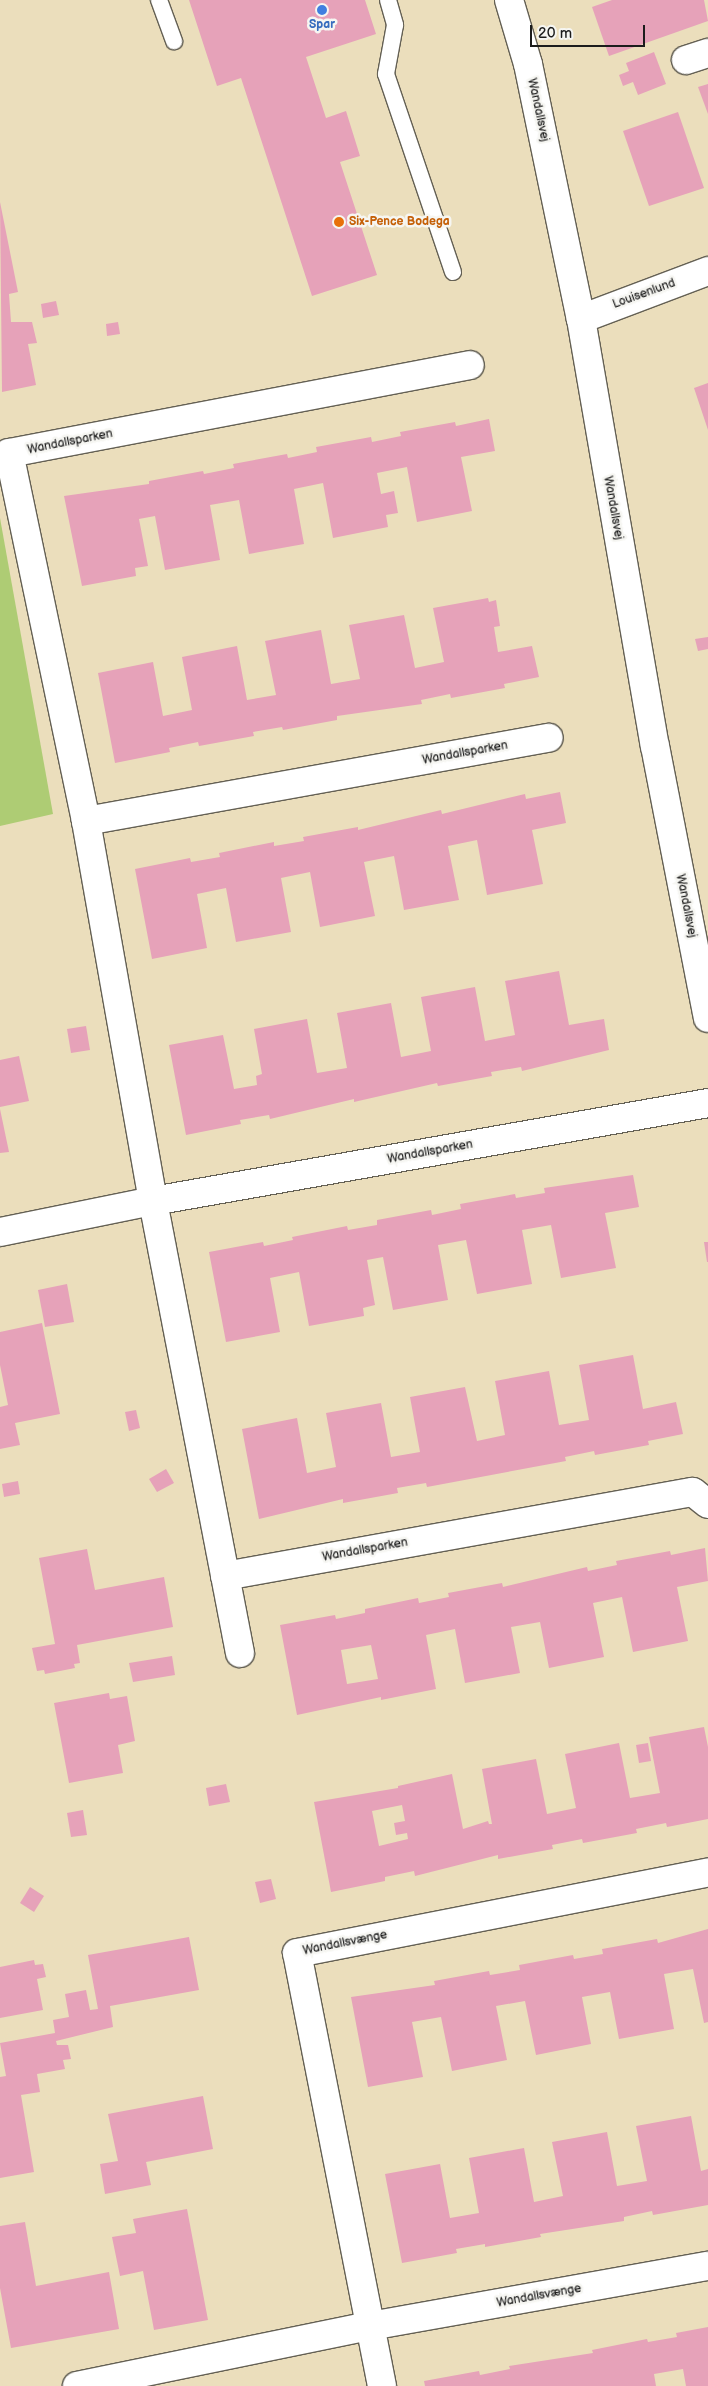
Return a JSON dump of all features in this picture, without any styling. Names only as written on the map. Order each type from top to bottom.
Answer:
[{"type":"street","name":"Wandallsvej","points":[[509,0],[528,64],[581,318],[656,746],[708,1018]]},
{"type":"street","name":"Louisenlund","points":[[581,318],[708,272]]},
{"type":"street","name":"Wandallsparken","points":[[240,1653],[153,1201],[86,821],[9,453],[470,365]]},
{"type":"street","name":"Wandallsparken","points":[[86,821],[549,738]]},
{"type":"street","name":"Wandallsparken","points":[[0,1232],[153,1201],[708,1103]]},
{"type":"street","name":"Wandallsparken","points":[[225,1576],[693,1492],[708,1504]]},
{"type":"street","name":"Wandallsvænge","points":[[382,2386],[297,1953],[708,1872]]},
{"type":"street","name":"Wandallsvænge","points":[[77,2386],[370,2326],[708,2266]]},
{"type":"lane","points":[[159,0],[174,40]]},
{"type":"lane","points":[[388,0],[395,25],[386,74],[453,272]]},
{"type":"green space","points":[[0,518],[53,814],[0,826]]},
{"type":"building","points":[[189,0],[365,0],[376,34],[306,57],[326,118],[346,111],[360,156],[340,162],[377,275],[312,296],[241,78],[217,86]]},
{"type":"building","points":[[612,0],[704,0],[708,21],[609,56],[592,7]]},
{"type":"building","points":[[654,52],[666,84],[638,95],[633,82],[623,86],[619,75],[629,71],[626,63]]},
{"type":"building","points":[[708,84],[708,114],[698,87]]},
{"type":"building","points":[[678,112],[704,188],[649,206],[623,131]]},
{"type":"building","points":[[0,202],[18,292],[9,294],[11,322],[32,322],[37,343],[28,344],[36,385],[2,392]]},
{"type":"building","points":[[56,301],[59,315],[43,318],[41,304]]},
{"type":"building","points":[[118,322],[120,334],[107,336],[106,324]]},
{"type":"building","points":[[708,383],[708,430],[694,388]]},
{"type":"building","points":[[489,419],[495,451],[461,457],[472,511],[417,522],[407,467],[377,473],[381,494],[394,491],[398,513],[386,515],[388,527],[333,538],[323,483],[294,489],[304,544],[249,554],[239,500],[210,505],[220,560],[165,570],[155,516],[139,519],[148,566],[135,568],[136,576],[82,586],[64,496],[149,484],[149,481],[203,471],[204,474],[234,468],[233,464],[287,454],[288,458],[317,452],[316,447],[371,437],[372,442],[401,436],[400,432],[455,422],[456,426]]},
{"type":"building","points":[[488,598],[489,602],[496,600],[500,626],[494,627],[498,652],[532,646],[539,677],[504,684],[505,688],[451,698],[450,694],[421,700],[422,704],[337,716],[337,720],[283,730],[282,727],[253,732],[254,736],[199,746],[198,742],[169,748],[170,752],[115,763],[98,673],[153,662],[163,716],[192,710],[182,657],[237,646],[247,700],[276,695],[265,641],[321,630],[331,684],[360,679],[349,625],[404,615],[415,668],[444,662],[433,608]]},
{"type":"building","points":[[708,637],[708,649],[698,651],[695,639]]},
{"type":"building","points":[[560,792],[566,823],[532,830],[543,884],[487,895],[477,840],[448,846],[459,900],[404,910],[394,856],[364,862],[375,916],[320,927],[310,872],[281,878],[291,932],[236,942],[226,888],[197,894],[207,948],[152,959],[135,869],[190,858],[191,862],[220,857],[219,853],[274,842],[274,846],[304,841],[303,837],[358,827],[358,830],[441,810],[442,814],[525,794],[526,799]]},
{"type":"building","points":[[559,971],[569,1025],[604,1019],[609,1050],[522,1071],[521,1067],[491,1072],[492,1076],[438,1086],[437,1083],[354,1102],[354,1099],[270,1119],[269,1115],[240,1120],[241,1124],[186,1135],[169,1045],[223,1035],[234,1089],[257,1085],[256,1076],[262,1074],[254,1029],[307,1019],[317,1073],[347,1068],[337,1013],[391,1003],[401,1057],[431,1051],[421,997],[475,987],[485,1041],[515,1035],[505,981]]},
{"type":"building","points":[[86,1026],[90,1050],[71,1053],[67,1029]]},
{"type":"building","points":[[19,1056],[29,1101],[0,1107],[0,1060]]},
{"type":"building","points":[[0,1109],[9,1152],[0,1153]]},
{"type":"building","points":[[633,1175],[639,1207],[605,1213],[616,1268],[561,1278],[551,1225],[522,1230],[532,1284],[477,1294],[466,1240],[438,1245],[448,1300],[393,1310],[383,1257],[367,1260],[375,1305],[363,1308],[364,1316],[309,1326],[299,1272],[270,1278],[280,1332],[226,1342],[209,1252],[263,1242],[264,1246],[293,1240],[292,1237],[347,1226],[348,1230],[377,1225],[377,1220],[431,1210],[432,1215],[461,1209],[460,1204],[515,1194],[516,1198],[545,1193],[544,1188]]},
{"type":"building","points":[[704,1242],[708,1242],[708,1262],[707,1262]]},
{"type":"building","points":[[67,1284],[74,1322],[45,1327],[38,1290]]},
{"type":"building","points":[[42,1323],[60,1414],[15,1423],[20,1445],[0,1449],[0,1407],[8,1405],[0,1365],[0,1332]]},
{"type":"building","points":[[633,1355],[643,1409],[676,1402],[683,1434],[648,1441],[649,1445],[595,1455],[594,1451],[565,1457],[566,1461],[427,1487],[426,1483],[397,1488],[398,1493],[343,1503],[343,1499],[259,1519],[242,1429],[297,1418],[307,1473],[336,1467],[326,1413],[381,1403],[391,1457],[420,1452],[410,1397],[465,1387],[477,1441],[505,1435],[495,1381],[549,1371],[559,1425],[589,1420],[579,1365]]},
{"type":"building","points":[[136,1410],[140,1428],[129,1431],[125,1412]]},
{"type":"building","points":[[166,1469],[174,1483],[157,1492],[149,1479]]},
{"type":"building","points":[[18,1481],[20,1494],[4,1497],[2,1484]]},
{"type":"building","points":[[705,1548],[708,1581],[677,1587],[688,1641],[633,1652],[622,1597],[593,1603],[604,1657],[549,1668],[540,1622],[511,1627],[520,1673],[465,1683],[455,1629],[426,1635],[436,1689],[381,1700],[381,1697],[297,1715],[280,1625],[335,1615],[336,1619],[365,1613],[365,1609],[418,1598],[419,1603],[449,1597],[448,1593],[502,1583],[503,1587],[587,1567],[588,1571],[617,1565],[616,1561],[670,1551],[671,1555]],"holes":[[[371,1645],[378,1679],[347,1684],[341,1650]]]},
{"type":"building","points":[[87,1549],[95,1590],[164,1577],[173,1627],[77,1645],[80,1663],[74,1664],[75,1668],[45,1674],[44,1670],[37,1671],[32,1648],[55,1644],[39,1558]]},
{"type":"building","points":[[172,1656],[175,1675],[133,1682],[129,1663]]},
{"type":"building","points":[[109,1693],[110,1699],[127,1696],[135,1741],[118,1745],[123,1773],[69,1783],[54,1703]]},
{"type":"building","points":[[704,1727],[708,1747],[708,1819],[667,1827],[666,1823],[636,1829],[637,1833],[583,1843],[582,1839],[552,1845],[553,1849],[498,1859],[498,1855],[415,1876],[414,1871],[385,1877],[385,1881],[331,1892],[314,1802],[398,1788],[398,1786],[452,1774],[463,1829],[488,1821],[489,1824],[492,1824],[482,1769],[536,1759],[547,1814],[576,1808],[565,1754],[619,1743],[630,1798],[660,1793],[649,1737]],"holes":[[[402,1805],[405,1821],[394,1823],[396,1835],[407,1833],[408,1839],[379,1846],[372,1811]]]},
{"type":"building","points":[[648,1743],[651,1761],[639,1763],[636,1745]]},
{"type":"building","points":[[226,1784],[230,1802],[209,1806],[206,1788]]},
{"type":"building","points":[[83,1810],[87,1835],[71,1837],[67,1813]]},
{"type":"building","points":[[271,1879],[276,1899],[260,1903],[255,1882]]},
{"type":"building","points":[[30,1887],[44,1896],[34,1912],[20,1903]]},
{"type":"building","points":[[708,1929],[708,2022],[704,2023],[693,1969],[664,1974],[674,2029],[619,2039],[610,1992],[582,1997],[591,2044],[536,2055],[525,2001],[496,2006],[507,2060],[452,2071],[441,2017],[412,2022],[423,2077],[368,2087],[351,1997],[435,1985],[434,1981],[489,1971],[490,1975],[520,1970],[519,1965],[573,1955],[574,1959],[603,1954],[602,1949],[657,1939],[658,1943]]},
{"type":"building","points":[[189,1937],[199,1990],[110,2006],[113,2027],[56,2041],[57,2045],[68,2045],[71,2059],[63,2060],[65,2069],[37,2074],[40,2092],[21,2095],[34,2172],[0,2178],[0,2077],[6,2076],[0,2043],[55,2033],[53,2020],[69,2017],[65,1994],[86,1990],[90,2010],[98,2009],[88,1955]]},
{"type":"building","points":[[34,1960],[35,1965],[43,1964],[46,1977],[37,1979],[43,2010],[0,2018],[0,1967]]},
{"type":"building","points":[[203,2096],[213,2149],[146,2162],[151,2185],[105,2194],[100,2164],[118,2161],[108,2114]]},
{"type":"building","points":[[691,2116],[701,2171],[708,2169],[708,2205],[653,2215],[652,2211],[624,2217],[624,2221],[540,2234],[541,2237],[485,2247],[485,2244],[456,2249],[457,2253],[402,2263],[385,2174],[440,2164],[450,2218],[479,2213],[469,2158],[524,2148],[534,2202],[563,2196],[552,2142],[607,2132],[617,2186],[647,2181],[636,2126]]},
{"type":"building","points":[[187,2209],[208,2320],[154,2330],[143,2271],[120,2276],[112,2237],[136,2233],[133,2219]]},
{"type":"building","points":[[25,2222],[36,2286],[109,2272],[119,2329],[11,2348],[0,2288],[0,2226]]},
{"type":"building","points":[[708,2327],[708,2386],[686,2386],[683,2369],[654,2374],[656,2386],[425,2386],[424,2381],[479,2371],[480,2375],[510,2369],[509,2366],[593,2353],[592,2350],[647,2339],[648,2342],[677,2337],[676,2333]]},
{"type":"place","name":"Spar","points":[[322,10]]},
{"type":"place","name":"Six-Pence Bodega","points":[[339,222]]}]
